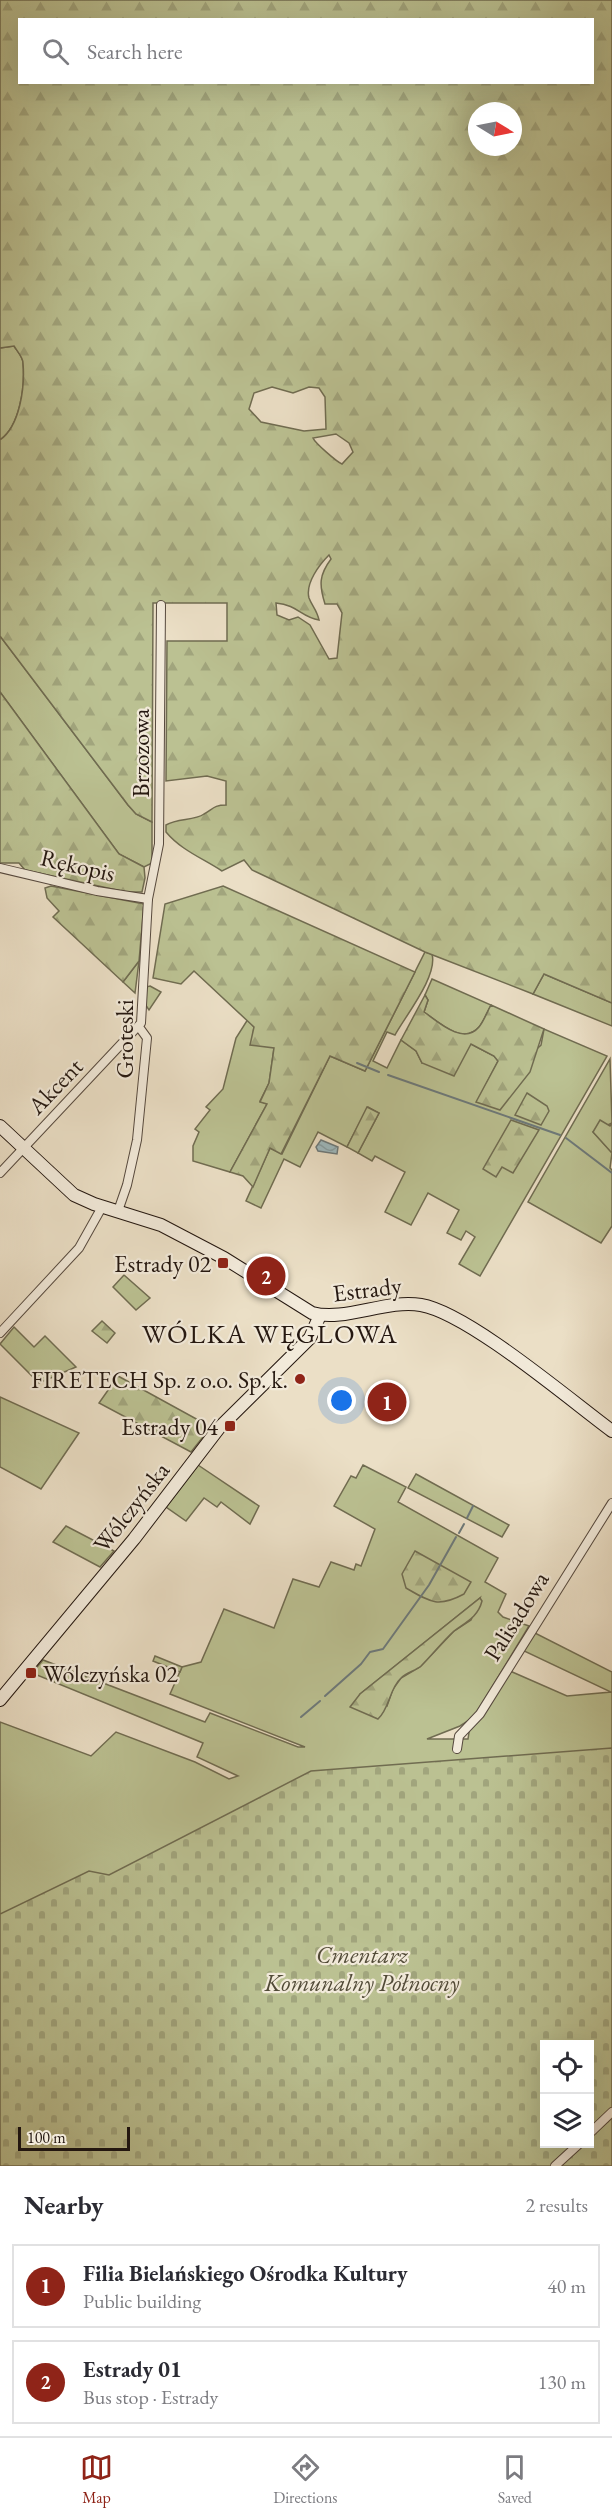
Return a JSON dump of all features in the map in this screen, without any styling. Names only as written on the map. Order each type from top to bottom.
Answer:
[{"type":"main road","name":"Estrady","points":[[0,1126],[74,1195],[102,1207],[161,1225],[224,1258],[308,1311],[320,1315],[400,1304],[433,1308],[468,1326],[612,1431]]},
{"type":"main road","name":"Wólczyńska","points":[[0,1701],[134,1539],[219,1428],[310,1338],[320,1315]]},
{"type":"street","name":"Brzozowa","points":[[148,899],[159,844],[161,605]]},
{"type":"street","name":"Rękopis","points":[[0,868],[97,891],[148,899]]},
{"type":"street","name":"Groteski","points":[[118,1211],[132,1166],[145,1074],[147,1038],[139,1027],[142,1018],[148,899]]},
{"type":"street","name":"Akcent","points":[[0,1173],[139,1027]]},
{"type":"street","points":[[0,1334],[79,1248],[102,1207]]},
{"type":"street","name":"Palisadowa","points":[[457,1749],[459,1736],[480,1714],[612,1503]]},
{"type":"street","points":[[594,2129],[612,2112]]},
{"type":"street","points":[[555,2166],[575,2148]]},
{"type":"green space","points":[[0,0],[612,0],[612,1003],[544,974],[533,994],[425,952],[252,870],[244,860],[222,871],[185,849],[166,832],[166,825],[196,818],[216,807],[226,805],[226,781],[207,776],[166,781],[167,641],[227,641],[227,603],[153,603],[152,822],[136,814],[0,636],[0,440],[7,434],[20,405],[22,359],[14,346],[0,348]],"holes":[[[272,387],[293,393],[309,387],[319,388],[325,397],[326,429],[304,431],[261,422],[249,409],[254,393]],[[336,434],[349,443],[353,452],[342,464],[313,438]],[[329,555],[331,559],[321,580],[322,591],[325,604],[337,604],[342,613],[337,658],[329,659],[310,625],[298,617],[289,620],[277,615],[276,603],[289,606],[319,620],[309,598],[309,586],[314,574]]]},
{"type":"green space","points":[[14,346],[23,361],[22,394],[17,416],[7,434],[0,440],[0,348]]},
{"type":"green space","points":[[0,636],[128,805],[136,814],[152,822],[152,863],[144,867],[119,854],[0,692]]},
{"type":"green space","points":[[0,692],[119,854],[144,867],[145,878],[142,892],[126,892],[25,870],[19,863],[0,863]]},
{"type":"green space","points":[[51,886],[144,904],[139,961],[123,982],[53,917],[59,911],[47,898],[45,888]]},
{"type":"green space","points":[[223,886],[415,972],[365,1071],[330,1056],[281,1154],[270,1148],[253,1187],[243,1176],[230,1172],[267,1104],[260,1102],[269,1083],[274,1048],[250,1045],[254,1027],[194,971],[181,984],[153,978],[165,904]]},
{"type":"green space","points":[[425,952],[432,954],[433,963],[426,984],[395,1035],[387,1032],[373,1061],[387,1068],[401,1040],[416,1051],[422,1063],[471,1044],[494,1056],[498,1061],[477,1102],[541,1045],[544,1029],[607,1056],[480,1276],[459,1264],[475,1237],[466,1231],[461,1240],[447,1233],[459,1210],[428,1193],[411,1225],[385,1212],[405,1172],[375,1156],[372,1161],[358,1153],[379,1113],[368,1107],[347,1147],[318,1132],[300,1167],[284,1159],[261,1208],[246,1201],[270,1148],[282,1154],[330,1056],[365,1071]]},
{"type":"green space","points":[[139,961],[135,993],[123,982]]},
{"type":"green space","points":[[544,974],[612,1003],[612,1026],[533,994]]},
{"type":"green space","points":[[432,979],[491,1005],[479,1027],[473,1032],[458,1033],[443,1026],[424,1012],[428,1000],[425,995]]},
{"type":"green space","points":[[150,986],[161,992],[149,1010],[145,1004],[146,987]]},
{"type":"green space","points":[[425,995],[428,1000],[424,1012],[443,1026],[458,1033],[473,1032],[479,1027],[491,1005],[544,1029],[530,1072],[500,1110],[476,1102],[498,1061],[494,1056],[471,1044],[454,1076],[422,1063],[416,1051],[401,1040]]},
{"type":"green space","points":[[248,1019],[254,1027],[253,1034],[274,1048],[269,1083],[260,1101],[267,1104],[230,1172],[193,1161],[193,1146],[199,1132],[195,1129],[210,1110],[206,1107],[223,1089],[236,1038]]},
{"type":"green space","points":[[610,1059],[612,1123],[593,1132],[612,1153],[610,1168],[612,1170],[612,1226],[601,1243],[528,1202]]},
{"type":"green space","points":[[527,1093],[547,1106],[549,1111],[541,1125],[515,1115]]},
{"type":"green space","points":[[367,1107],[379,1113],[358,1153],[347,1147]]},
{"type":"green space","points":[[511,1120],[539,1130],[513,1173],[502,1167],[496,1177],[483,1169]]},
{"type":"green space","points":[[600,1120],[610,1126],[612,1123],[612,1153],[593,1132]]},
{"type":"green space","points":[[124,1275],[150,1298],[136,1310],[113,1287]]},
{"type":"green space","points":[[102,1321],[115,1333],[107,1343],[92,1331]]},
{"type":"green space","points":[[14,1327],[34,1347],[45,1336],[76,1367],[39,1383],[0,1344]]},
{"type":"green space","points":[[118,1376],[211,1427],[191,1452],[99,1403]]},
{"type":"green space","points":[[0,1397],[79,1433],[41,1489],[0,1467]]},
{"type":"green space","points":[[198,1465],[259,1506],[250,1524],[221,1502],[217,1507],[204,1498],[186,1521],[166,1507]]},
{"type":"green space","points":[[363,1465],[406,1487],[398,1502],[498,1558],[485,1582],[506,1594],[498,1612],[503,1617],[529,1626],[474,1717],[460,1726],[427,1739],[468,1739],[470,1726],[510,1671],[567,1696],[611,1692],[522,1650],[533,1632],[612,1672],[612,1765],[0,1940],[0,1722],[91,1756],[116,1732],[195,1762],[229,1779],[238,1776],[197,1757],[203,1743],[32,1673],[43,1660],[205,1722],[210,1713],[298,1747],[305,1747],[170,1694],[182,1667],[201,1662],[224,1609],[274,1628],[293,1579],[319,1587],[331,1562],[354,1570],[356,1564],[361,1566],[375,1529],[334,1506],[351,1476],[356,1478]],"holes":[[[480,1598],[471,1620],[454,1631],[420,1667],[401,1678],[393,1689],[387,1706],[360,1694]]]},
{"type":"green space","points":[[416,1474],[509,1525],[502,1537],[408,1488]]},
{"type":"green space","points":[[66,1526],[114,1551],[100,1567],[53,1542]]},
{"type":"green space","points":[[415,1551],[471,1582],[464,1594],[447,1601],[434,1602],[406,1588],[402,1574]]},
{"type":"green space","points":[[480,1598],[482,1601],[475,1615],[454,1631],[421,1666],[397,1682],[385,1710],[378,1719],[350,1707],[360,1694]]},
{"type":"green space","points":[[155,1656],[182,1667],[180,1672],[153,1661]]},
{"type":"green space","name":"Cmentarz Komunalny Północny","points":[[612,1748],[612,2166],[0,2166],[0,1914],[89,1871],[109,1875],[311,1771]]},
{"type":"water","points":[[321,1140],[338,1147],[337,1154],[318,1151],[316,1147]]},
{"type":"waterway","points":[[357,1063],[379,1072]]},
{"type":"waterway","points":[[388,1075],[560,1135]]},
{"type":"waterway","points":[[566,1138],[612,1173]]},
{"type":"waterway","points":[[467,1518],[473,1506]]},
{"type":"waterway","points":[[459,1533],[464,1524]]},
{"type":"waterway","points":[[325,1696],[361,1664],[370,1652],[383,1649],[429,1585],[456,1537]]},
{"type":"waterway","points":[[301,1717],[320,1701]]},
{"type":"place","name":"Estrady 02","points":[[223,1263]]},
{"type":"place","name":"Estrady 01","points":[[266,1276]]},
{"type":"place","name":"FIRETECH Sp. z o.o. Sp. k.","points":[[300,1379]]},
{"type":"place","name":"Filia Bielańskiego Ośrodka Kultury","points":[[387,1402]]},
{"type":"place","name":"Estrady 04","points":[[230,1426]]},
{"type":"place","name":"Wólczyńska 02","points":[[31,1673]]},
{"type":"district","name":"WÓLKA WĘGLOWA","points":[[270,1333]]}]
